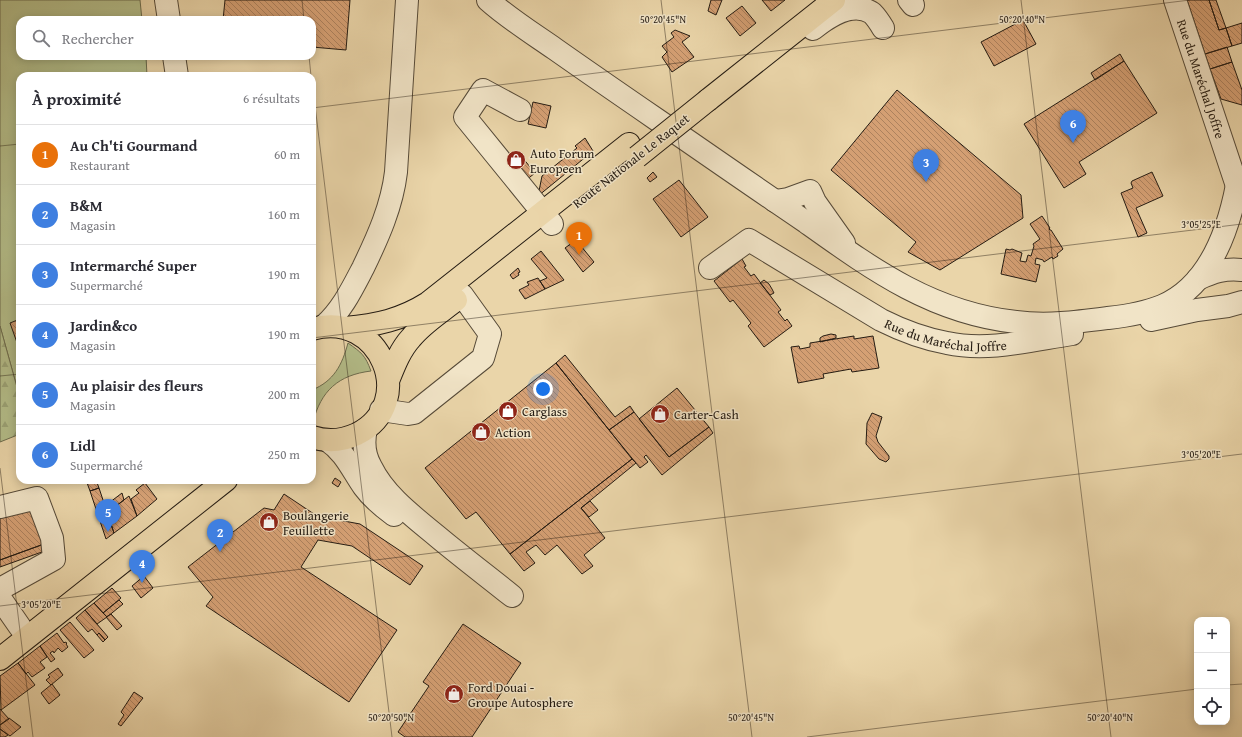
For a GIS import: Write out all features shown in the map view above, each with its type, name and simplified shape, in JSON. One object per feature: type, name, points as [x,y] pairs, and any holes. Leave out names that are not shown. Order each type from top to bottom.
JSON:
[{"type":"main road","name":"Route Nationale Le Raquet","points":[[706,92],[810,0]]},
{"type":"main road","name":"Route Nationale Le Raquet","points":[[345,328],[380,324],[399,318],[419,309],[547,218],[706,92],[834,0]]},
{"type":"main road","name":"Route Nationale Le Raquet","points":[[388,381],[402,350],[411,337],[420,328],[462,295],[547,218]]},
{"type":"main road","points":[[316,438],[348,438],[366,429],[375,420],[381,410],[386,396],[388,381],[383,360],[375,348],[359,334],[345,328],[318,328]]},
{"type":"main road","points":[[0,642],[127,546],[205,484]]},
{"type":"main road","points":[[0,659],[221,484]]},
{"type":"street","points":[[166,0],[168,16]]},
{"type":"street","points":[[318,328],[336,314],[350,294],[379,235],[392,196],[396,172],[407,0]]},
{"type":"street","points":[[488,0],[502,12],[570,60],[862,261],[913,291],[946,306],[984,317],[1028,323],[1066,323],[1112,318],[1144,312],[1164,305],[1172,301],[1198,279],[1209,263],[1224,233],[1233,204],[1239,194]]},
{"type":"street","name":"Rue du Maréchal Joffre","points":[[1175,0],[1239,194]]},
{"type":"street","points":[[706,92],[745,82],[828,17],[844,8],[855,7],[868,10],[873,14],[883,28]]},
{"type":"street","points":[[175,60],[176,72]]},
{"type":"street","points":[[520,110],[483,90],[465,117],[547,218]]},
{"type":"street","name":"Rue du Maréchal Joffre","points":[[710,268],[749,240],[890,324],[947,343],[963,345],[990,346],[1058,337],[1197,310],[1228,306],[1242,302]]},
{"type":"street","points":[[1198,279],[1219,270],[1242,270]]},
{"type":"street","points":[[381,410],[408,414],[414,413],[483,358],[490,334],[462,295]]},
{"type":"street","name":"Rue du Maréchal Joffre","points":[[1212,308],[1225,309],[1242,314]]},
{"type":"street","points":[[366,429],[364,440],[367,460],[375,475],[386,490],[419,521],[512,596]]},
{"type":"street","points":[[316,438],[339,450],[364,488],[378,504],[430,539],[468,561]]},
{"type":"street","points":[[0,507],[37,498],[52,538],[54,558],[0,588]]},
{"type":"street","points":[[0,598],[20,627]]},
{"type":"green space","points":[[0,0],[140,0],[142,16],[16,16],[16,60],[146,60],[147,72],[16,72],[16,384],[0,326]]},
{"type":"green space","points":[[0,326],[16,384],[16,436],[0,442]]},
{"type":"green space","points":[[348,343],[357,349],[367,361],[371,371],[349,376],[333,386],[326,393],[316,411],[316,388],[331,377],[340,365]]},
{"type":"building","points":[[225,0],[350,0],[346,50],[316,47],[316,16],[223,16]]},
{"type":"building","points":[[711,0],[722,0],[716,15],[708,11]]},
{"type":"building","points":[[762,0],[785,0],[771,11]]},
{"type":"building","points":[[1187,0],[1209,0],[1219,30],[1226,28],[1232,46],[1205,54]]},
{"type":"building","points":[[1209,0],[1216,0],[1226,28],[1219,30]]},
{"type":"building","points":[[742,6],[756,23],[740,36],[726,18]]},
{"type":"building","points":[[1023,20],[1036,44],[994,66],[981,42]]},
{"type":"building","points":[[1242,23],[1242,43],[1232,46],[1226,28]]},
{"type":"building","points":[[675,30],[690,36],[682,42],[694,57],[672,72],[662,57],[667,52],[662,46],[674,37],[671,33]]},
{"type":"building","points":[[1227,47],[1232,62],[1210,69],[1205,54]]},
{"type":"building","points":[[1120,54],[1124,61],[1095,80],[1091,73]]},
{"type":"building","points":[[1124,61],[1157,113],[1079,162],[1086,174],[1064,188],[1024,124]]},
{"type":"building","points":[[1232,62],[1242,90],[1242,105],[1221,99],[1210,69]]},
{"type":"building","points":[[897,90],[1021,195],[1023,218],[940,270],[908,252],[916,242],[831,170]]},
{"type":"building","points":[[533,102],[551,106],[546,128],[528,124]]},
{"type":"building","points":[[585,138],[593,151],[538,196],[542,176],[577,148],[575,146]]},
{"type":"building","points":[[517,151],[535,173],[525,181],[507,159]]},
{"type":"building","points":[[653,172],[657,177],[650,182],[647,178]]},
{"type":"building","points":[[1152,172],[1163,196],[1136,208],[1147,233],[1138,237],[1121,193],[1133,188],[1131,183],[1132,181]]},
{"type":"building","points":[[679,180],[708,217],[681,237],[653,199]]},
{"type":"building","points":[[1042,216],[1063,249],[1057,254],[1058,256],[1053,259],[1052,257],[1044,262],[1043,260],[1036,258],[1035,264],[1040,265],[1036,282],[1001,274],[1006,249],[1012,249],[1022,253],[1020,261],[1026,262],[1028,255],[1031,256],[1034,246],[1033,244],[1040,239],[1030,224]]},
{"type":"building","points":[[576,240],[594,262],[583,272],[565,248]]},
{"type":"building","points":[[541,251],[564,280],[545,289],[540,281],[547,278],[531,259]]},
{"type":"building","points":[[742,259],[746,266],[744,267],[751,276],[754,274],[781,310],[778,312],[785,321],[787,319],[792,326],[764,347],[748,326],[751,323],[733,300],[730,302],[714,281]]},
{"type":"building","points":[[518,268],[520,272],[518,273],[519,275],[513,279],[510,275]]},
{"type":"building","points":[[538,278],[545,289],[525,299],[519,290],[529,285],[527,282]]},
{"type":"building","points":[[764,280],[769,284],[774,293],[770,295],[760,283]]},
{"type":"building","points":[[16,321],[16,340],[10,323]]},
{"type":"building","points":[[831,334],[836,335],[836,338],[820,342],[820,338]]},
{"type":"building","points":[[854,336],[854,339],[873,336],[879,368],[852,372],[851,369],[823,374],[824,378],[798,383],[791,347],[799,346],[800,349],[810,347],[810,343]]},
{"type":"building","points":[[565,355],[615,417],[630,406],[634,412],[609,430],[556,363]]},
{"type":"building","points":[[556,363],[632,459],[510,554],[476,512],[466,519],[425,468]]},
{"type":"building","points":[[677,388],[709,427],[669,457],[639,419]]},
{"type":"building","points":[[634,412],[669,457],[709,427],[713,433],[662,475],[646,455],[644,457],[648,462],[640,468],[609,430]]},
{"type":"building","points":[[872,413],[882,417],[876,436],[878,442],[889,456],[889,459],[886,462],[879,459],[866,444],[867,423]]},
{"type":"building","points":[[632,459],[636,463],[581,508],[605,538],[584,555],[593,566],[582,574],[557,545],[545,555],[536,545],[526,552],[535,563],[524,571],[510,554]]},
{"type":"building","points":[[335,478],[341,482],[338,487],[332,483]]},
{"type":"building","points":[[87,484],[98,484],[99,488],[90,491]]},
{"type":"building","points":[[146,484],[157,499],[137,516],[131,499],[139,493],[136,490]]},
{"type":"building","points":[[99,488],[114,533],[106,539],[90,491]]},
{"type":"building","points":[[122,493],[124,500],[107,513],[105,506]]},
{"type":"building","points":[[284,494],[317,516],[360,524],[423,566],[410,585],[352,546],[318,540],[301,567],[397,630],[349,702],[206,606],[213,597],[188,567],[264,508],[274,510]]},
{"type":"building","points":[[129,496],[137,516],[114,533],[107,513]]},
{"type":"building","points":[[590,501],[598,510],[589,517],[581,508]]},
{"type":"building","points":[[30,504],[44,544],[0,560],[0,514]]},
{"type":"building","points":[[44,544],[53,548],[0,567],[0,560]]},
{"type":"building","points":[[144,576],[153,588],[141,598],[132,586]]},
{"type":"building","points":[[112,588],[121,598],[103,613],[94,603]]},
{"type":"building","points":[[119,600],[123,604],[107,617],[103,613]]},
{"type":"building","points":[[94,603],[107,617],[97,624],[85,610]]},
{"type":"building","points":[[85,610],[108,637],[105,640],[99,633],[97,635],[92,629],[88,632],[76,618]]},
{"type":"building","points":[[111,614],[122,626],[117,630],[106,617]]},
{"type":"building","points":[[70,622],[94,650],[84,658],[60,630]]},
{"type":"building","points":[[463,624],[521,663],[472,737],[405,737],[398,732],[429,686],[423,682]]},
{"type":"building","points":[[57,633],[64,643],[67,643],[66,644],[68,647],[62,652],[58,648],[54,653],[53,651],[50,653],[55,659],[51,662],[40,646]]},
{"type":"building","points":[[99,633],[105,640],[103,642],[97,635]]},
{"type":"building","points":[[40,646],[47,657],[40,662],[45,668],[32,677],[28,672],[26,674],[18,663]]},
{"type":"building","points":[[18,663],[35,685],[1,710],[0,676]]},
{"type":"building","points":[[58,668],[63,675],[51,685],[46,680],[50,677],[48,675]]},
{"type":"building","points":[[52,684],[60,695],[49,704],[41,693]]},
{"type":"building","points":[[134,692],[143,698],[121,726],[118,724],[124,715],[121,712]]},
{"type":"building","points":[[0,709],[9,719],[0,725]]},
{"type":"building","points":[[9,718],[21,727],[10,736],[0,729],[0,725]]},
{"type":"building","points":[[0,729],[8,735],[5,737],[0,737]]},
{"type":"place","name":"Lidl","points":[[1073,143]]},
{"type":"place","name":"Auto Forum Europeen","points":[[516,160]]},
{"type":"place","name":"Intermarché Super","points":[[926,182]]},
{"type":"place","name":"Au Ch'ti Gourmand","points":[[579,255]]},
{"type":"place","name":"Carglass","points":[[508,411]]},
{"type":"place","name":"Carter-Cash","points":[[660,414]]},
{"type":"place","name":"Action","points":[[481,432]]},
{"type":"place","name":"Boulangerie Feuillette","points":[[269,522]]},
{"type":"place","name":"Au plaisir des fleurs","points":[[108,532]]},
{"type":"place","name":"B&M","points":[[220,552]]},
{"type":"place","name":"Jardin&co","points":[[142,583]]},
{"type":"place","name":"Ford Douai - Groupe Autosphere","points":[[454,694]]}]
